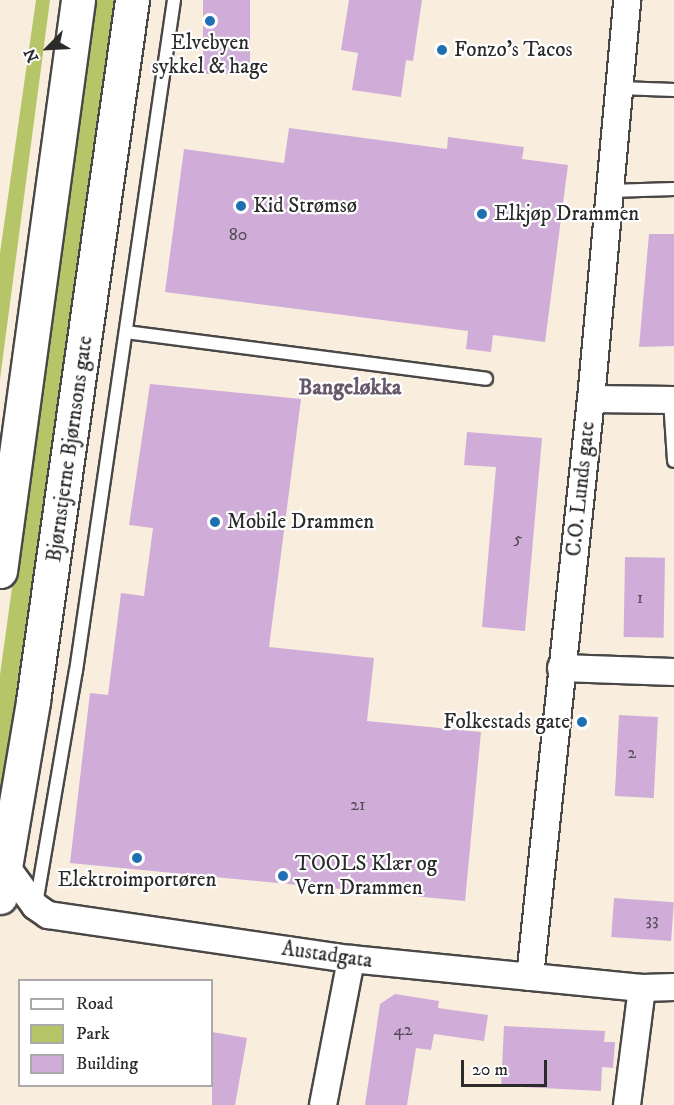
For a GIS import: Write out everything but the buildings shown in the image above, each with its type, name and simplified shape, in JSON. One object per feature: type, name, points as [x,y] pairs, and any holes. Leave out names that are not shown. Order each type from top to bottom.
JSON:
[{"type":"highway","points":[[0,571],[78,0]]},
{"type":"highway","name":"Bjørnstjerne Bjørnsons gate","points":[[0,897],[42,642],[132,0]]},
{"type":"street","name":"C.O. Lunds gate","points":[[530,977],[591,399],[627,0]]},
{"type":"street","points":[[591,399],[672,400]]},
{"type":"street","points":[[561,668],[674,672]]},
{"type":"street","points":[[5,865],[35,906]]},
{"type":"street","name":"Austadgata","points":[[35,906],[48,915],[351,959],[642,988],[674,987]]},
{"type":"street","points":[[323,1105],[351,959]]},
{"type":"street","points":[[627,1105],[642,988]]},
{"type":"lane","points":[[35,906],[76,671],[174,0]]},
{"type":"lane","points":[[619,88],[674,90]]},
{"type":"lane","points":[[610,191],[674,189]]},
{"type":"lane","points":[[126,333],[486,379]]},
{"type":"lane","points":[[672,400],[674,461]]},
{"type":"green space","points":[[36,0],[50,0],[0,379],[0,253]]},
{"type":"green space","points":[[93,0],[114,0],[0,823],[0,675]]},
{"type":"place","name":"Elvebyen sykkel & hage","points":[[210,21]]},
{"type":"place","name":"Fonzo's Tacos","points":[[442,50]]},
{"type":"place","name":"Kid Strømsø","points":[[241,206]]},
{"type":"place","name":"Elkjøp Drammen","points":[[482,214]]},
{"type":"place","name":"Mobile Drammen","points":[[215,522]]},
{"type":"place","name":"Folkestads gate","points":[[582,722]]},
{"type":"place","name":"Elektroimportøren","points":[[137,858]]},
{"type":"place","name":"TOOLS Klær og Vern Drammen","points":[[283,876]]},
{"type":"district","name":"Bangeløkka","points":[[350,388]]}]
